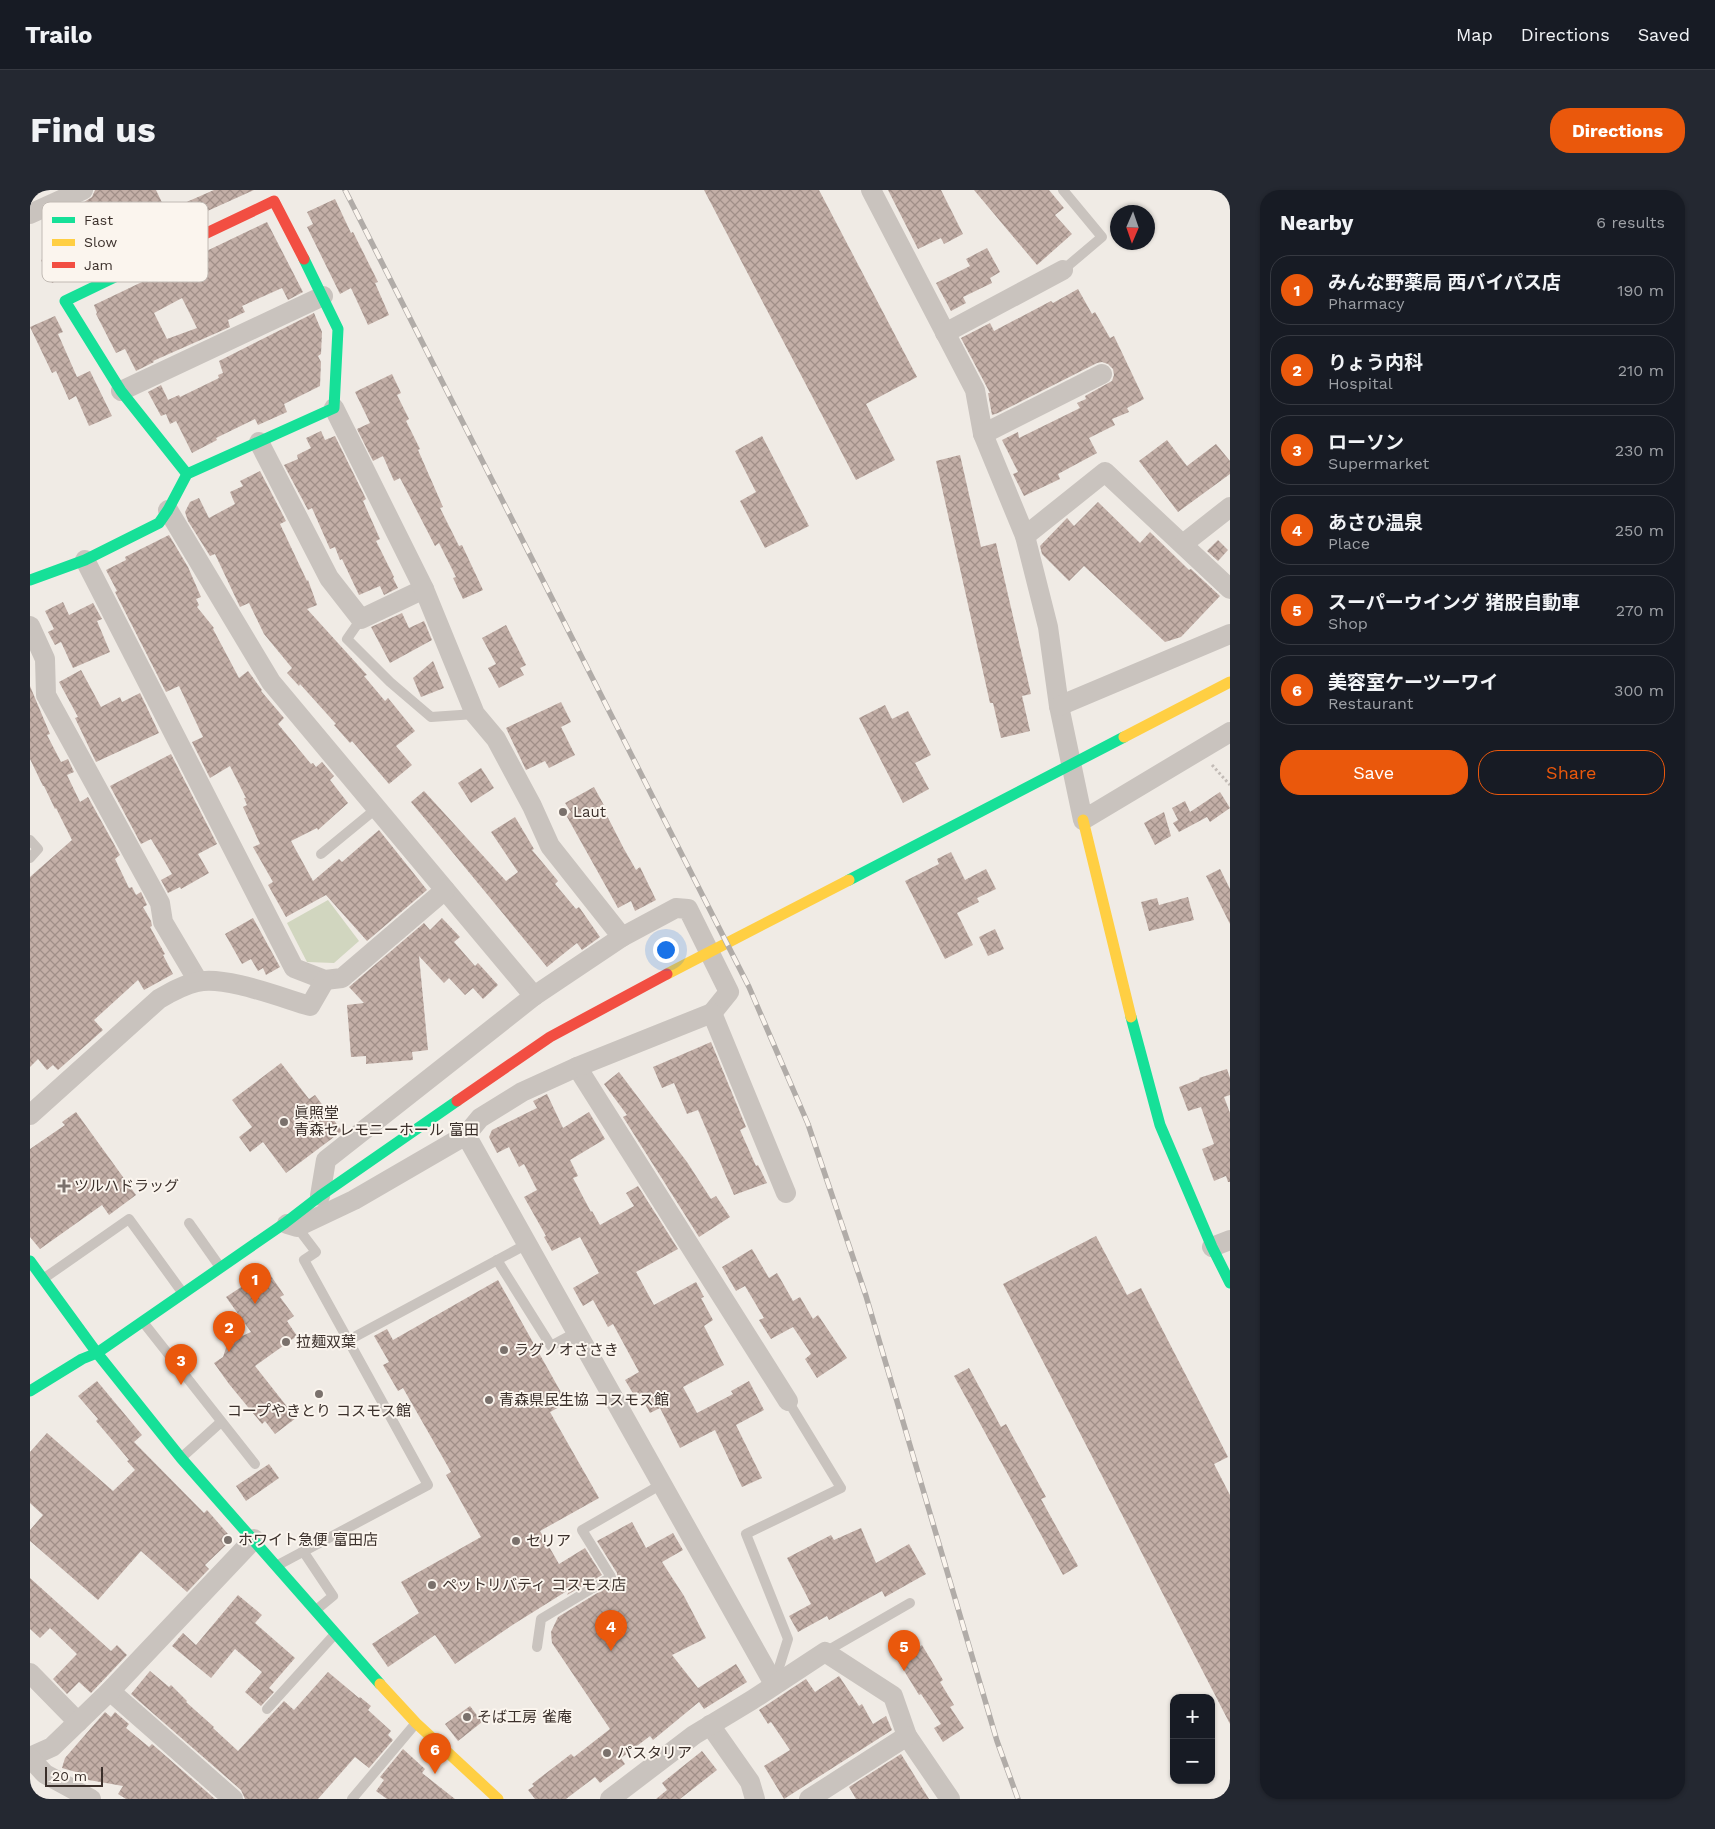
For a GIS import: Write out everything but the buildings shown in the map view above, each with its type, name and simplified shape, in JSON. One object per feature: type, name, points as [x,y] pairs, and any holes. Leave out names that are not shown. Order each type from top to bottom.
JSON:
[{"type":"street","points":[[56,202],[83,190]]},
{"type":"street","points":[[871,190],[974,390],[983,434],[1025,536],[1048,627],[1059,706],[1083,820],[1132,1021],[1160,1125],[1221,1244],[1230,1283]]},
{"type":"street","points":[[208,232],[274,201],[338,329],[334,408],[424,589],[475,714],[496,739],[532,806],[550,846],[622,937]]},
{"type":"street","points":[[30,214],[42,209]]},
{"type":"street","points":[[945,333],[1063,270]]},
{"type":"street","points":[[105,282],[65,301],[121,391],[186,474]]},
{"type":"street","points":[[121,391],[323,296]]},
{"type":"street","points":[[983,434],[1102,374]]},
{"type":"street","points":[[30,580],[85,560],[159,523],[168,510],[186,474],[334,408]]},
{"type":"street","points":[[259,442],[329,578],[361,619],[424,589]]},
{"type":"street","points":[[1025,536],[1105,472],[1230,589]]},
{"type":"street","points":[[1182,544],[1230,507]]},
{"type":"street","points":[[168,510],[271,682],[534,996]]},
{"type":"street","points":[[85,560],[294,968],[325,980],[342,978],[445,890]]},
{"type":"street","points":[[30,626],[45,659],[46,695],[160,903],[164,922],[198,981]]},
{"type":"street","points":[[1059,706],[1230,634]]},
{"type":"street","points":[[291,1225],[320,1196],[550,1037],[665,975],[1230,682]]},
{"type":"street","points":[[1083,820],[1230,732]]},
{"type":"street","points":[[30,1391],[97,1352],[221,1268],[291,1225],[354,1200],[466,1135],[480,1118],[522,1092],[577,1067],[712,1013],[729,992],[688,908],[676,908],[622,937],[534,996],[326,1160],[320,1196]]},
{"type":"street","points":[[30,1115],[159,999],[179,988],[198,981],[217,980],[310,1006],[325,980]]},
{"type":"street","points":[[712,1013],[786,1193]]},
{"type":"street","points":[[577,1067],[788,1401]]},
{"type":"street","points":[[466,1135],[774,1684]]},
{"type":"street","points":[[30,1261],[97,1352],[181,1458],[416,1722],[498,1799]]},
{"type":"street","points":[[91,1799],[45,1774],[30,1757],[52,1747],[110,1691],[254,1539]]},
{"type":"street","points":[[610,1799],[694,1735],[826,1652],[893,1696],[906,1736],[950,1799]]},
{"type":"street","points":[[30,1673],[78,1722]]},
{"type":"street","points":[[110,1691],[233,1799]]},
{"type":"street","points":[[710,1726],[750,1782],[755,1799]]},
{"type":"street","points":[[810,1799],[906,1736]]},
{"type":"lane","points":[[1063,190],[1102,238],[1063,270]]},
{"type":"lane","points":[[361,619],[347,639],[390,682],[431,717],[475,714]]},
{"type":"lane","points":[[321,854],[377,808]]},
{"type":"lane","points":[[30,840],[38,849],[30,858]]},
{"type":"lane","points":[[43,1279],[129,1219],[183,1293]]},
{"type":"lane","points":[[189,1223],[221,1268]]},
{"type":"lane","points":[[277,1565],[428,1485],[304,1260],[316,1252],[291,1225]]},
{"type":"lane","points":[[347,1341],[527,1244]]},
{"type":"lane","points":[[497,1260],[551,1346],[577,1332]]},
{"type":"lane","points":[[143,1321],[255,1464]]},
{"type":"lane","points":[[774,1684],[788,1639],[746,1534],[841,1488],[788,1401]]},
{"type":"lane","points":[[181,1458],[221,1422]]},
{"type":"lane","points":[[537,1647],[541,1620],[611,1577],[582,1530],[662,1484]]},
{"type":"lane","points":[[303,1551],[333,1596],[316,1610]]},
{"type":"lane","points":[[826,1652],[910,1603]]},
{"type":"lane","points":[[268,1709],[336,1633]]},
{"type":"lane","points":[[352,1799],[416,1722]]},
{"type":"path","points":[[1198,751],[1230,785]]},
{"type":"green space","points":[[328,900],[359,941],[334,963],[307,962],[287,923]]},
{"type":"railway","points":[[345,190],[749,987],[808,1124],[866,1296],[997,1741],[1018,1799]]},
{"type":"traffic: fast","points":[[30,580],[85,560],[159,523],[187,474],[334,408],[338,329],[304,259]]},
{"type":"traffic: fast","points":[[104,282],[65,301],[121,391],[187,474]]},
{"type":"traffic: fast","points":[[849,880],[1124,737]]},
{"type":"traffic: fast","points":[[1131,1017],[1160,1125],[1212,1247],[1230,1283]]},
{"type":"traffic: fast","points":[[30,1391],[82,1359],[97,1353],[457,1101]]},
{"type":"traffic: fast","points":[[30,1261],[97,1353],[181,1458],[380,1684]]},
{"type":"traffic: slow","points":[[1124,737],[1230,682]]},
{"type":"traffic: slow","points":[[1083,820],[1131,1017]]},
{"type":"traffic: slow","points":[[667,974],[849,880]]},
{"type":"traffic: slow","points":[[380,1684],[416,1723],[498,1799]]},
{"type":"traffic: jam","points":[[208,232],[274,201],[304,259]]},
{"type":"traffic: jam","points":[[457,1101],[550,1037],[667,974]]},
{"type":"place","name":"Laut","points":[[563,812]]},
{"type":"place","name":"眞照堂 青森セレモニーホール 富田","points":[[284,1122]]},
{"type":"place","name":"ツルハドラッグ","points":[[64,1186]]},
{"type":"place","name":"みんな野薬局 西バイパス店","points":[[255,1304]]},
{"type":"place","name":"拉麺双葉","points":[[286,1342]]},
{"type":"place","name":"ラグノオささき","points":[[504,1350]]},
{"type":"place","name":"りょう内科","points":[[229,1352]]},
{"type":"place","name":"ローソン","points":[[181,1385]]},
{"type":"place","name":"コープやきとり コスモス館","points":[[319,1394]]},
{"type":"place","name":"青森県民生協 コスモス館","points":[[489,1400]]},
{"type":"place","name":"ホワイト急便 富田店","points":[[228,1540]]},
{"type":"place","name":"セリア","points":[[516,1541]]},
{"type":"place","name":"ペットリバティ コスモス店","points":[[432,1585]]},
{"type":"place","name":"あさひ温泉","points":[[611,1651]]},
{"type":"place","name":"スーパーウイング 猪股自動車","points":[[904,1671]]},
{"type":"place","name":"そば工房 雀庵","points":[[467,1717]]},
{"type":"place","name":"パスタリア","points":[[607,1753]]},
{"type":"place","name":"美容室ケーツーワイ","points":[[435,1774]]}]
